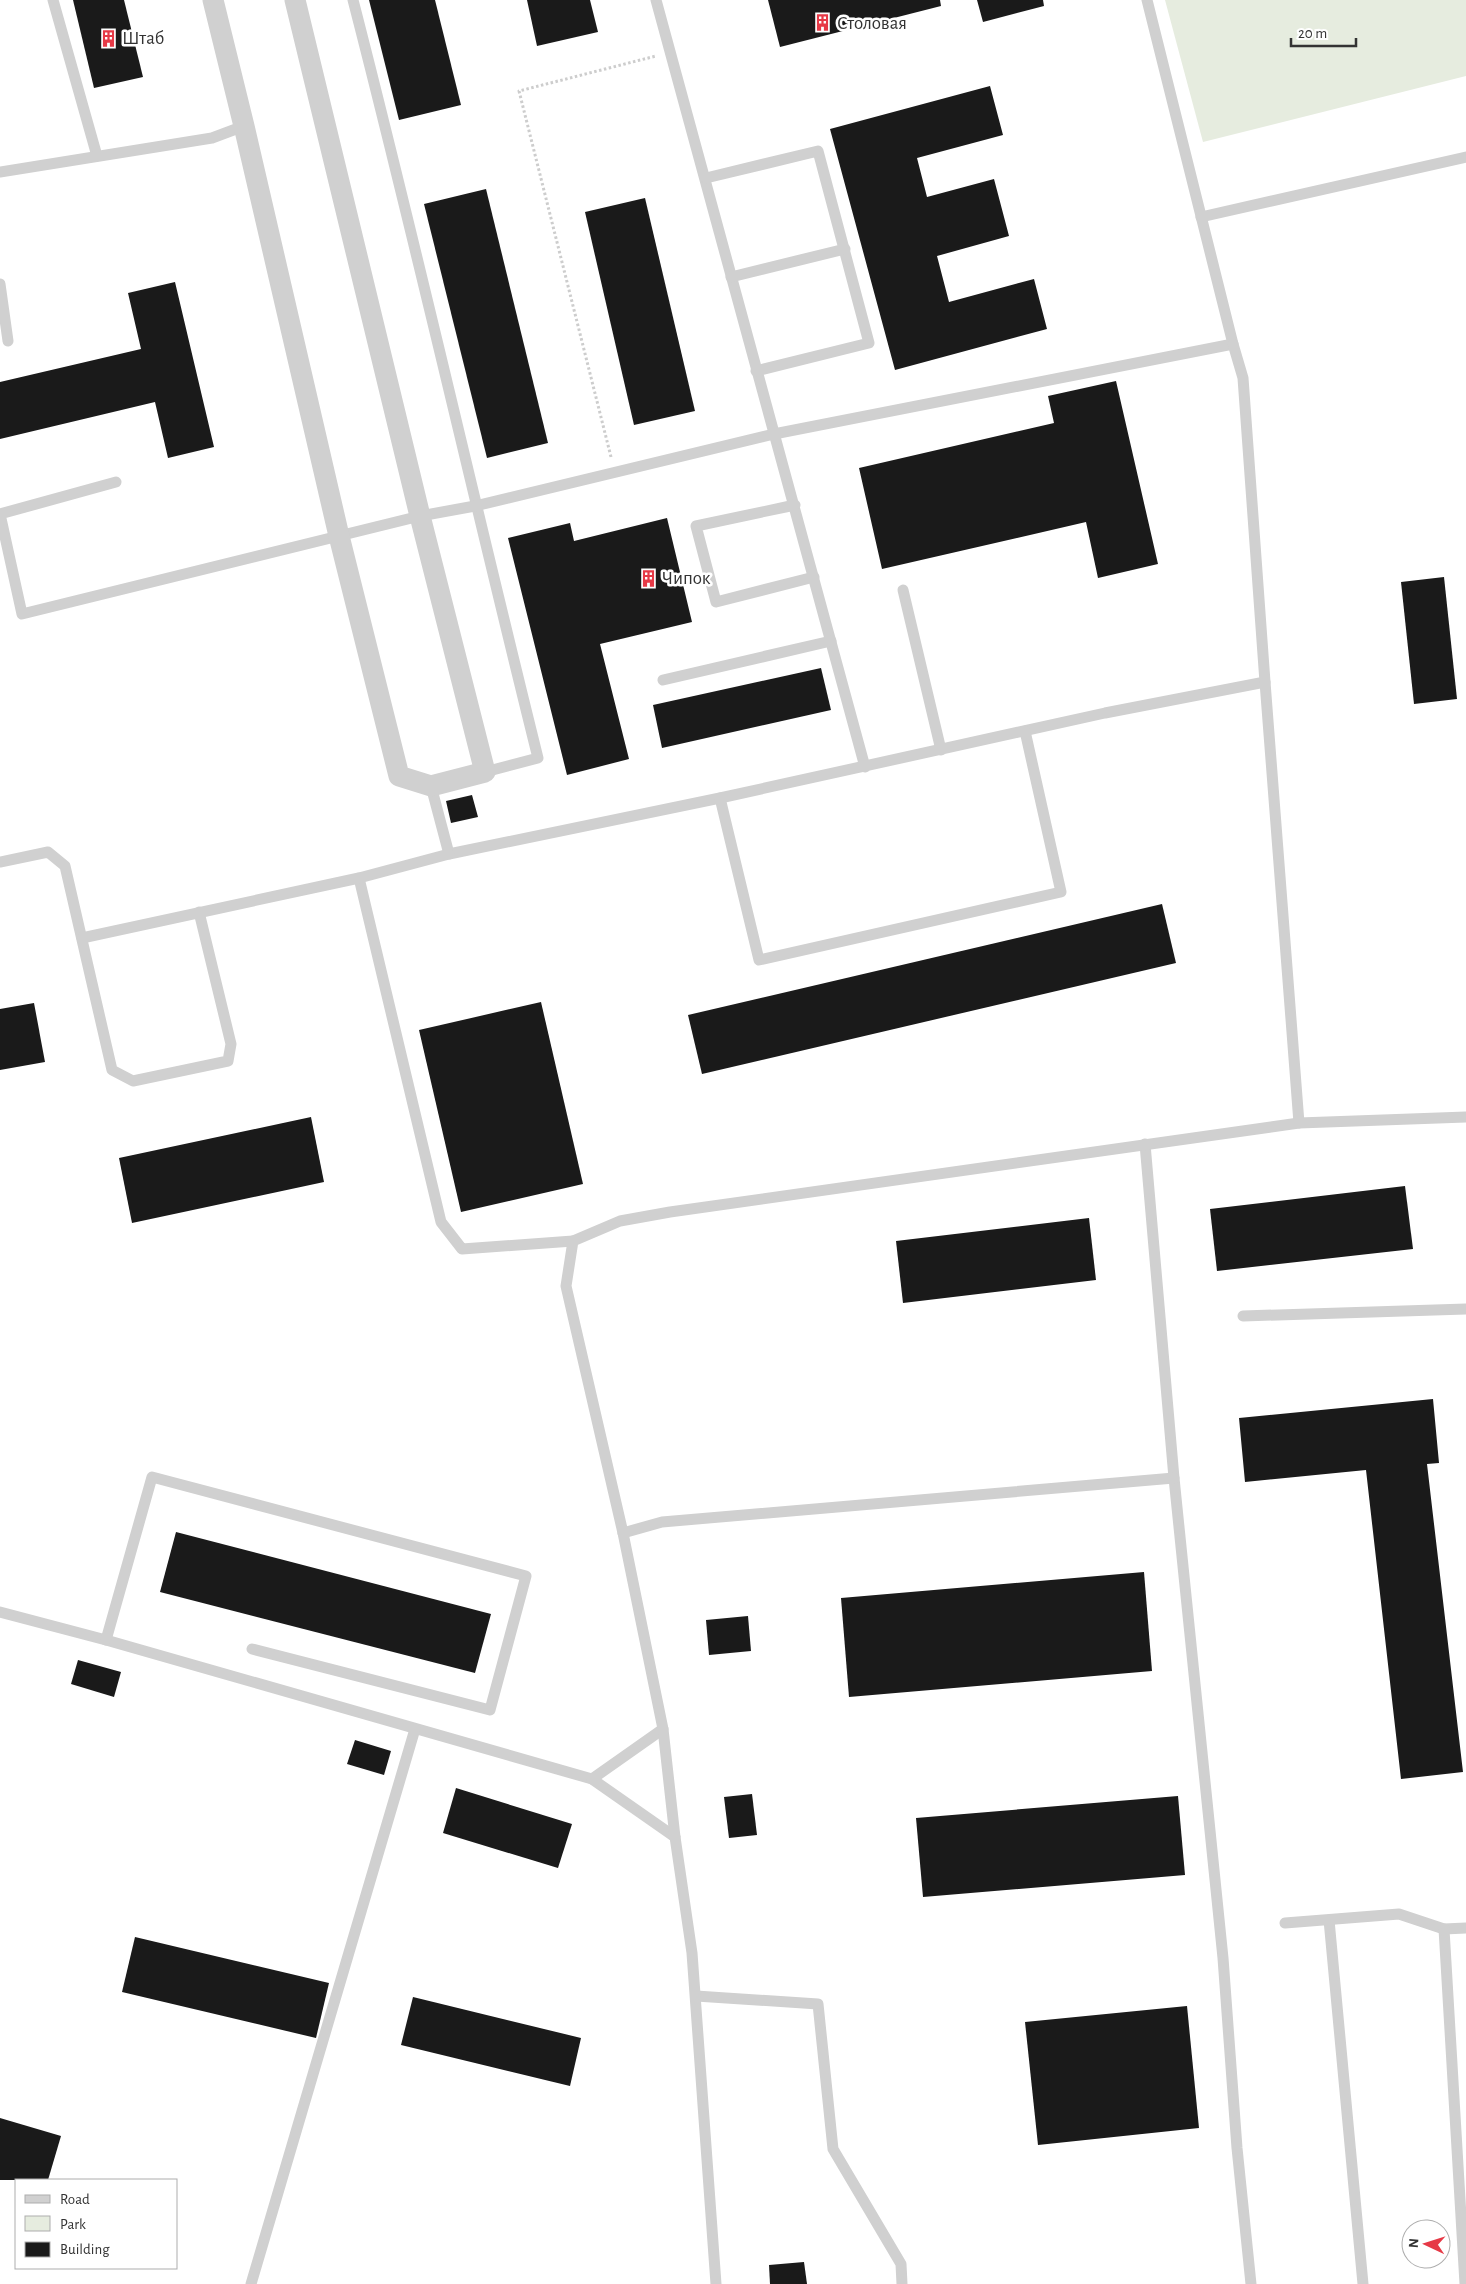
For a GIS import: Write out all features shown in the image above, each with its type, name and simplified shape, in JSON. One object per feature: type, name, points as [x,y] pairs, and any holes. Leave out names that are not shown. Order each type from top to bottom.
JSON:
[{"type":"street","points":[[212,0],[244,126],[339,536],[399,776],[431,786],[485,772],[420,516],[295,0]]},
{"type":"lane","points":[[53,0],[97,156]]},
{"type":"lane","points":[[353,0],[397,173],[475,506],[538,758],[485,772]]},
{"type":"lane","points":[[656,0],[865,766]]},
{"type":"lane","points":[[1147,0],[1243,378],[1299,1122]]},
{"type":"lane","points":[[0,172],[212,138],[244,126]]},
{"type":"lane","points":[[706,178],[818,151],[845,249],[869,342],[756,371]]},
{"type":"lane","points":[[1201,217],[1466,158]]},
{"type":"lane","points":[[732,277],[845,249]]},
{"type":"lane","points":[[0,284],[8,341]]},
{"type":"lane","points":[[116,482],[0,514],[22,614],[420,516],[475,506],[774,434],[1233,344]]},
{"type":"lane","points":[[795,505],[696,526],[716,602],[814,577]]},
{"type":"lane","points":[[903,590],[941,750]]},
{"type":"lane","points":[[663,680],[831,641]]},
{"type":"lane","points":[[82,938],[359,878],[448,854],[1265,682]]},
{"type":"lane","points":[[720,798],[759,960],[1062,892],[1025,731]]},
{"type":"lane","points":[[431,786],[448,854]]},
{"type":"lane","points":[[0,862],[48,852],[65,866],[112,1070],[133,1081],[228,1062],[231,1044],[199,912]]},
{"type":"lane","points":[[359,878],[441,1222],[462,1249],[573,1240],[620,1221],[670,1212],[1299,1122],[1466,1117]]},
{"type":"lane","points":[[1145,1144],[1174,1478],[1224,1958],[1237,2148],[1251,2284]]},
{"type":"lane","points":[[573,1240],[566,1286],[623,1534],[663,1729],[675,1838],[692,1953],[716,2284]]},
{"type":"lane","points":[[1242,1316],[1466,1309]]},
{"type":"lane","points":[[106,1640],[152,1477],[526,1576],[490,1710],[252,1649]]},
{"type":"lane","points":[[623,1534],[662,1522],[1174,1478]]},
{"type":"lane","points":[[0,1612],[106,1640],[592,1779],[675,1838]]},
{"type":"lane","points":[[252,2284],[414,1729]]},
{"type":"lane","points":[[592,1779],[663,1729]]},
{"type":"lane","points":[[1285,1924],[1399,1914],[1444,1929],[1466,1928]]},
{"type":"lane","points":[[1328,1920],[1363,2284]]},
{"type":"lane","points":[[1444,1929],[1465,2284]]},
{"type":"lane","points":[[696,1996],[818,2004],[833,2149],[900,2264],[902,2284]]},
{"type":"path","points":[[614,472],[518,92],[670,52]]},
{"type":"green space","points":[[1165,0],[1466,0],[1466,76],[1203,142]]},
{"type":"building","name":"Штаб","points":[[73,0],[124,0],[143,77],[94,88]]},
{"type":"building","points":[[369,0],[435,0],[461,105],[399,120]]},
{"type":"building","points":[[527,0],[590,0],[598,32],[537,46]]},
{"type":"building","name":"Столовая","points":[[768,0],[940,0],[941,6],[780,47]]},
{"type":"building","points":[[977,0],[1043,0],[1044,6],[983,22]]},
{"type":"building","points":[[990,86],[1003,135],[917,158],[927,197],[994,179],[1009,236],[937,256],[949,302],[1034,279],[1047,329],[895,370],[830,129]]},
{"type":"building","points":[[486,189],[548,443],[487,458],[424,204]]},
{"type":"building","points":[[645,198],[695,411],[634,425],[585,212]]},
{"type":"building","points":[[175,282],[214,447],[168,458],[155,402],[0,439],[0,382],[141,349],[128,293]]},
{"type":"building","points":[[1116,381],[1158,564],[1098,578],[1086,522],[882,569],[859,468],[1054,423],[1048,396]]},
{"type":"building","points":[[667,518],[692,622],[600,644],[629,759],[567,775],[508,538],[570,523],[574,541]]},
{"type":"building","points":[[1444,577],[1457,699],[1414,704],[1401,582]]},
{"type":"building","points":[[821,668],[831,710],[662,748],[653,705]]},
{"type":"building","points":[[472,795],[478,817],[451,823],[446,801]]},
{"type":"building","points":[[1162,904],[1176,963],[702,1074],[688,1015]]},
{"type":"building","points":[[541,1002],[583,1184],[461,1212],[419,1030]]},
{"type":"building","points":[[34,1003],[45,1062],[0,1070],[0,1009]]},
{"type":"building","points":[[311,1117],[324,1182],[132,1223],[119,1158]]},
{"type":"building","points":[[1405,1186],[1413,1249],[1217,1271],[1210,1209]]},
{"type":"building","points":[[1089,1218],[1096,1280],[903,1303],[896,1241]]},
{"type":"building","points":[[1433,1399],[1439,1463],[1427,1464],[1463,1772],[1401,1779],[1366,1470],[1245,1482],[1239,1418]]},
{"type":"building","points":[[176,1532],[491,1614],[475,1673],[160,1592]]},
{"type":"building","points":[[1144,1572],[1152,1671],[849,1697],[841,1598]]},
{"type":"building","points":[[748,1616],[751,1651],[709,1655],[706,1620]]},
{"type":"building","points":[[78,1660],[121,1672],[114,1697],[71,1684]]},
{"type":"building","points":[[355,1740],[391,1751],[384,1775],[347,1764]]},
{"type":"building","points":[[456,1788],[572,1824],[558,1868],[443,1833]]},
{"type":"building","points":[[752,1794],[757,1835],[729,1838],[724,1797]]},
{"type":"building","points":[[1178,1796],[1185,1875],[923,1897],[916,1818]]},
{"type":"building","points":[[135,1937],[329,1983],[316,2038],[122,1992]]},
{"type":"building","points":[[413,1997],[581,2038],[570,2086],[401,2045]]},
{"type":"building","points":[[1187,2006],[1199,2128],[1038,2145],[1025,2022]]},
{"type":"building","points":[[0,2118],[61,2136],[48,2179],[0,2180]]},
{"type":"building","points":[[804,2262],[807,2284],[770,2284],[769,2265]]},
{"type":"place","name":"Столовая","points":[[823,23]]},
{"type":"place","name":"Штаб","points":[[108,38]]},
{"type":"place","name":"Чипок","points":[[648,578]]}]
